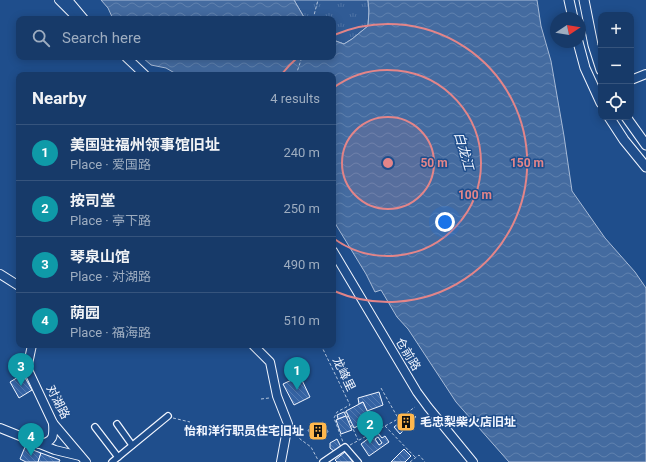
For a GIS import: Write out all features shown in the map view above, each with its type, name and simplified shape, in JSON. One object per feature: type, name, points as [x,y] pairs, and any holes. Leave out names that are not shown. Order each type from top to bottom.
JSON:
[{"type":"main road","points":[[569,0],[572,12]]},
{"type":"main road","points":[[584,0],[593,45],[598,61]]},
{"type":"main road","points":[[580,48],[586,68],[598,93]]},
{"type":"main road","points":[[610,120],[646,167]]},
{"type":"main road","points":[[628,120],[646,145]]},
{"type":"street","points":[[59,0],[75,16]]},
{"type":"street","points":[[68,0],[81,16]]},
{"type":"street","points":[[121,60],[135,72]]},
{"type":"street","points":[[129,60],[142,72]]},
{"type":"street","points":[[634,79],[646,74]]},
{"type":"street","name":"仓前路","points":[[336,256],[418,392],[428,407],[472,462]]},
{"type":"street","name":"仓前路","points":[[336,265],[412,391],[430,417],[466,462]]},
{"type":"street","points":[[0,274],[16,284]]},
{"type":"street","name":"对湖路","points":[[31,348],[28,370],[53,423],[83,459]]},
{"type":"street","points":[[256,348],[270,362],[277,396],[288,420],[288,428],[281,462]]},
{"type":"street","points":[[112,462],[168,416]]},
{"type":"street","points":[[38,444],[52,439],[54,434],[53,423]]},
{"type":"street","points":[[118,424],[132,445]]},
{"type":"street","points":[[95,427],[118,457]]},
{"type":"street","points":[[0,428],[38,444],[83,459]]},
{"type":"street","points":[[323,462],[345,448],[358,462]]},
{"type":"path","points":[[314,16],[318,0]]},
{"type":"path","points":[[297,72],[301,60]]},
{"type":"path","name":"龙峰里","points":[[322,348],[350,405],[337,412],[334,418],[345,448]]},
{"type":"path","points":[[381,388],[398,419]]},
{"type":"path","points":[[260,399],[277,396]]},
{"type":"path","points":[[345,448],[398,419],[415,407]]},
{"type":"path","points":[[345,411],[358,440]]},
{"type":"path","points":[[168,416],[190,422]]},
{"type":"path","points":[[385,426],[415,457]]},
{"type":"path","points":[[288,428],[295,432],[300,439],[311,447],[319,462]]},
{"type":"path","points":[[410,462],[418,455],[424,462]]},
{"type":"green space","points":[[294,0],[368,0],[368,26],[344,44],[336,41],[336,16],[303,16]]},
{"type":"water","points":[[101,0],[294,0],[303,16],[112,16],[108,8]]},
{"type":"water","name":"白龙江","points":[[368,0],[537,0],[541,26],[551,61],[572,191],[605,238],[635,272],[646,288],[646,462],[509,462],[456,402],[408,329],[397,317],[381,290],[375,292],[366,274],[336,225],[336,72],[173,72],[166,68],[151,65],[145,60],[336,60],[336,41],[344,44],[368,26]]},
{"type":"building","points":[[23,374],[32,390],[19,398],[10,382]]},
{"type":"building","points":[[300,376],[310,397],[294,405],[283,384]]},
{"type":"building","points":[[379,392],[383,405],[367,411],[363,402],[359,404],[358,398]]},
{"type":"building","points":[[363,402],[371,419],[354,428],[346,411]]},
{"type":"building","points":[[344,412],[346,416],[338,419],[337,415]]},
{"type":"building","name":"毛忠梨柴火店旧址","points":[[412,413],[416,417],[400,434],[394,427]]},
{"type":"building","points":[[346,416],[352,430],[341,434],[336,420]]},
{"type":"building","name":"怡和洋行职员住宅旧址","points":[[323,422],[328,432],[313,439],[308,430]]},
{"type":"building","points":[[377,432],[382,438],[385,436],[389,442],[369,456],[361,444]],"holes":[[[378,437],[382,443],[379,445],[375,439]]]},
{"type":"building","points":[[337,439],[341,447],[335,452],[330,448],[330,443]]},
{"type":"building","points":[[25,447],[41,453],[38,462],[26,462],[20,459]]},
{"type":"building","points":[[404,449],[411,456],[405,462],[391,462]]},
{"type":"building","points":[[345,452],[353,462],[337,462],[335,460]]},
{"type":"building","points":[[41,453],[60,460],[59,462],[38,462]]},
{"type":"place","name":"琴泉山馆","points":[[21,386]]},
{"type":"place","name":"美国驻福州领事馆旧址","points":[[297,390]]},
{"type":"place","name":"毛忠梨柴火店旧址","points":[[406,422]]},
{"type":"place","name":"怡和洋行职员住宅旧址","points":[[318,431]]},
{"type":"place","name":"按司堂","points":[[370,444]]},
{"type":"place","name":"荫园","points":[[31,456]]}]
